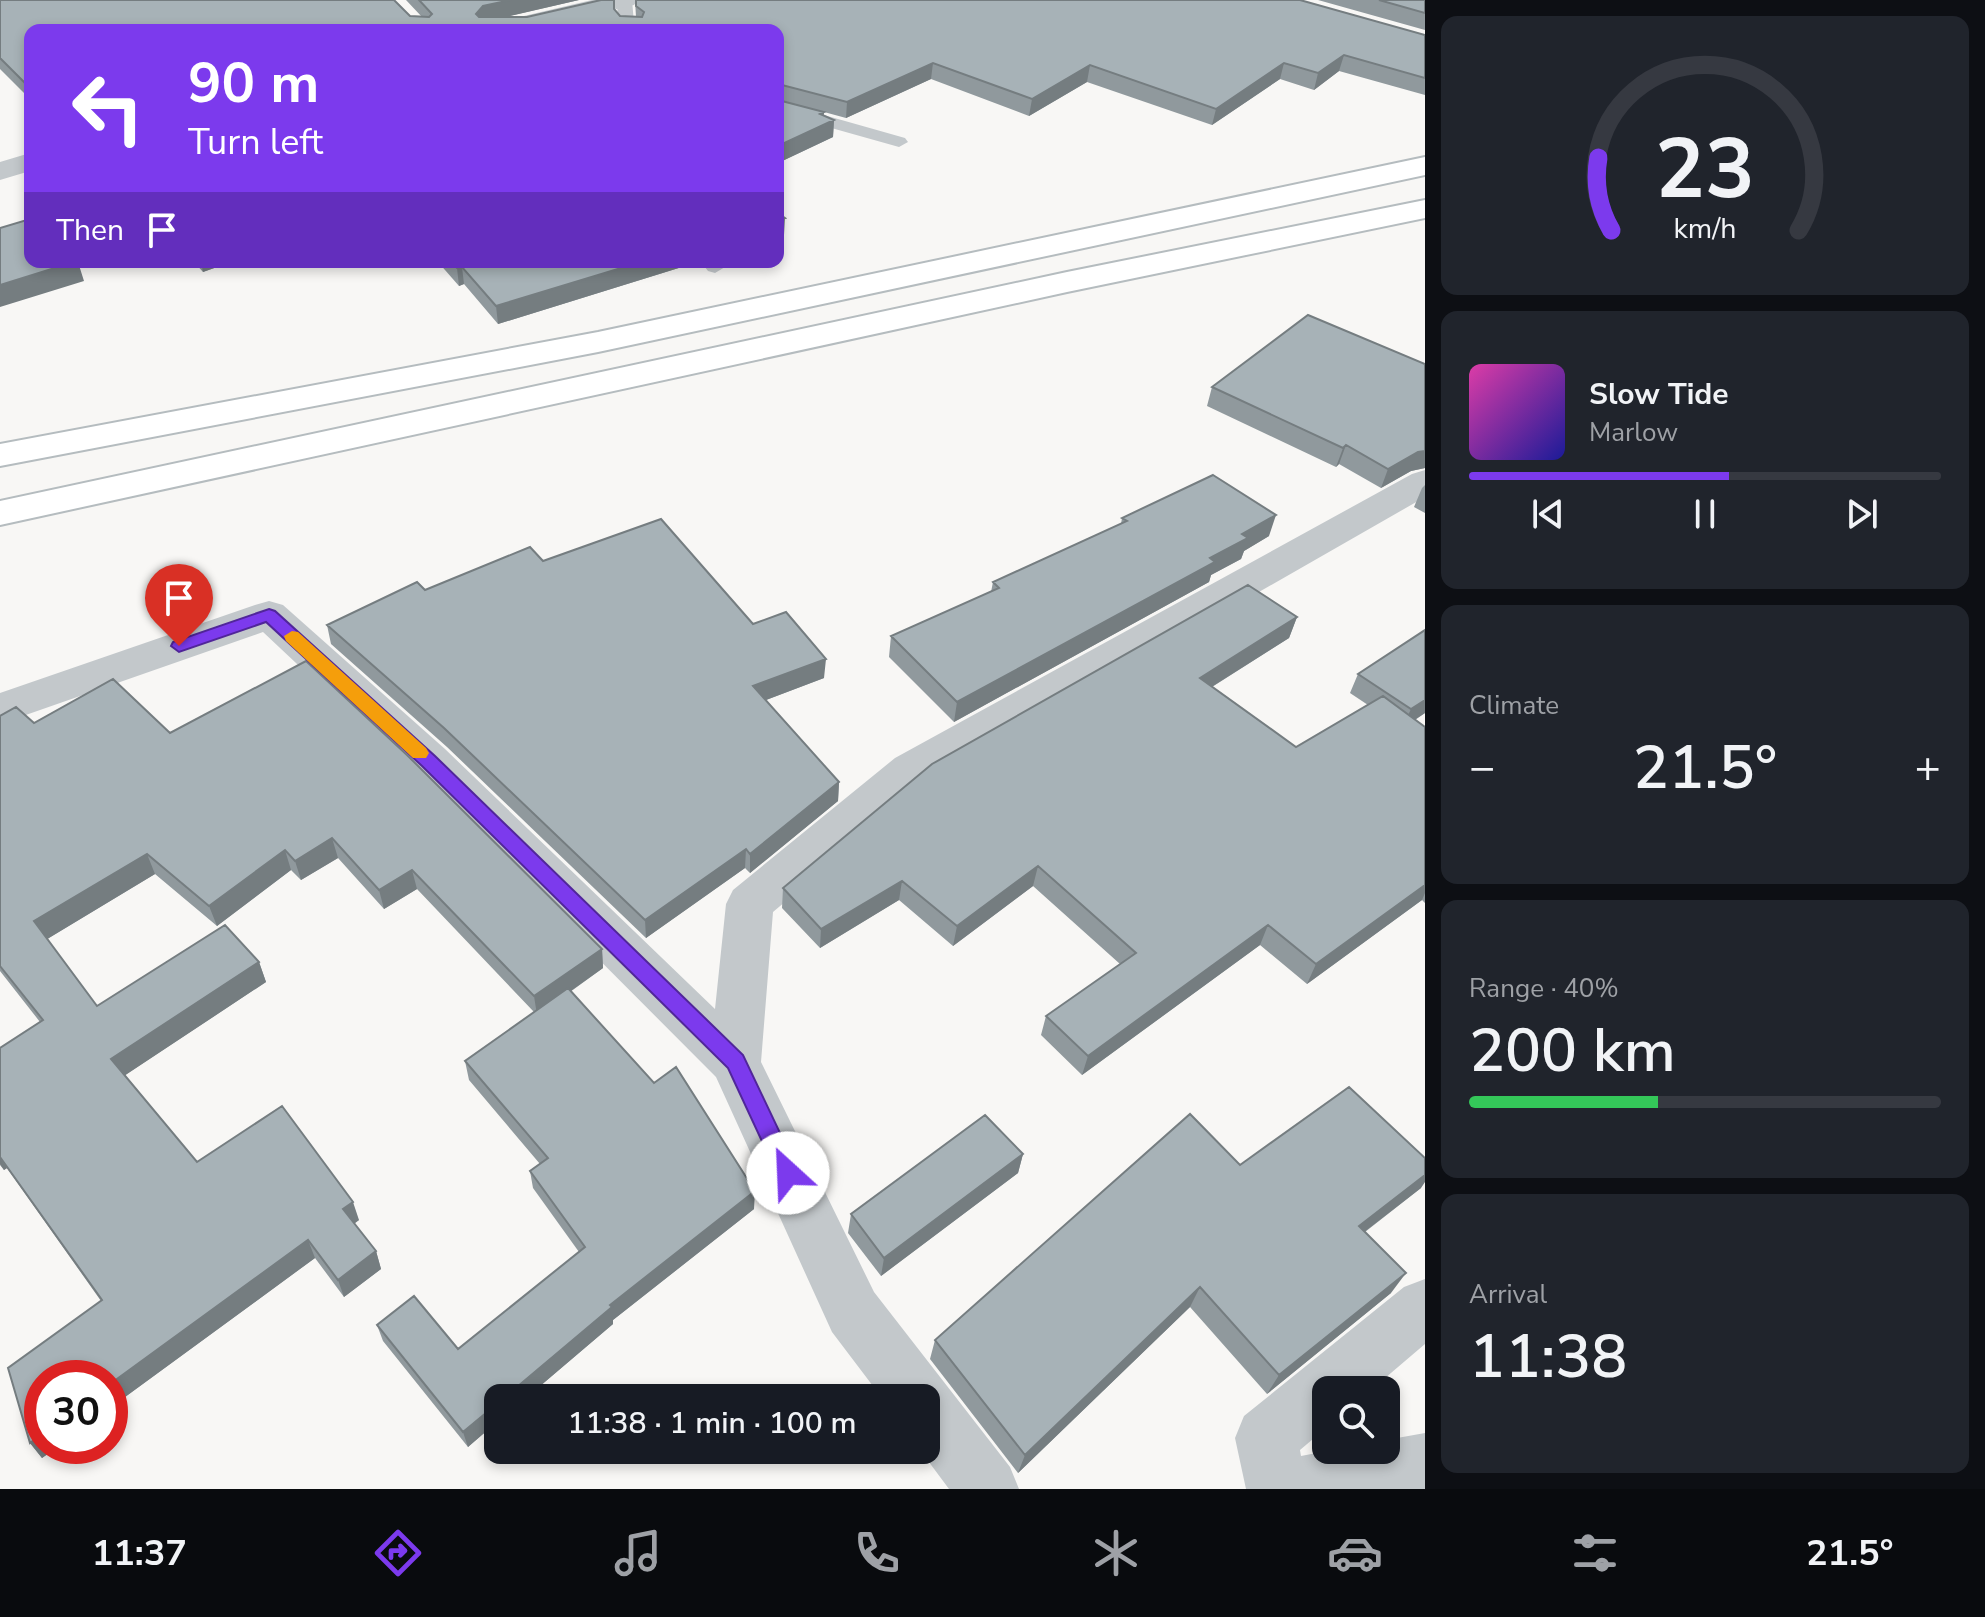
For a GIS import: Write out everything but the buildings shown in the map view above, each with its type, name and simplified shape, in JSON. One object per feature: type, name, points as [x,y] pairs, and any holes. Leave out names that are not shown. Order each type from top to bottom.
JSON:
[{"type":"main road","points":[[0,455],[598,342],[1425,166]]},
{"type":"main road","points":[[0,513],[1051,285],[1425,209]]},
{"type":"street","points":[[520,24],[625,0]]},
{"type":"street","points":[[0,171],[24,164]]},
{"type":"street","points":[[735,1062],[750,904],[911,770],[1425,482]]},
{"type":"street","points":[[0,709],[269,615],[429,761],[735,1062],[853,1312],[908,1384]]},
{"type":"street","points":[[1277,1489],[1266,1438],[1425,1307]]},
{"type":"street","points":[[940,1426],[988,1489]]},
{"type":"street","points":[[1291,1489],[1425,1464]]},
{"type":"lane","points":[[625,0],[626,24]]},
{"type":"lane","points":[[784,109],[899,142]]},
{"type":"slow traffic","points":[[292,636],[420,753]]},
{"type":"route","points":[[179,646],[269,615],[429,761],[735,1062],[788,1173]]}]
